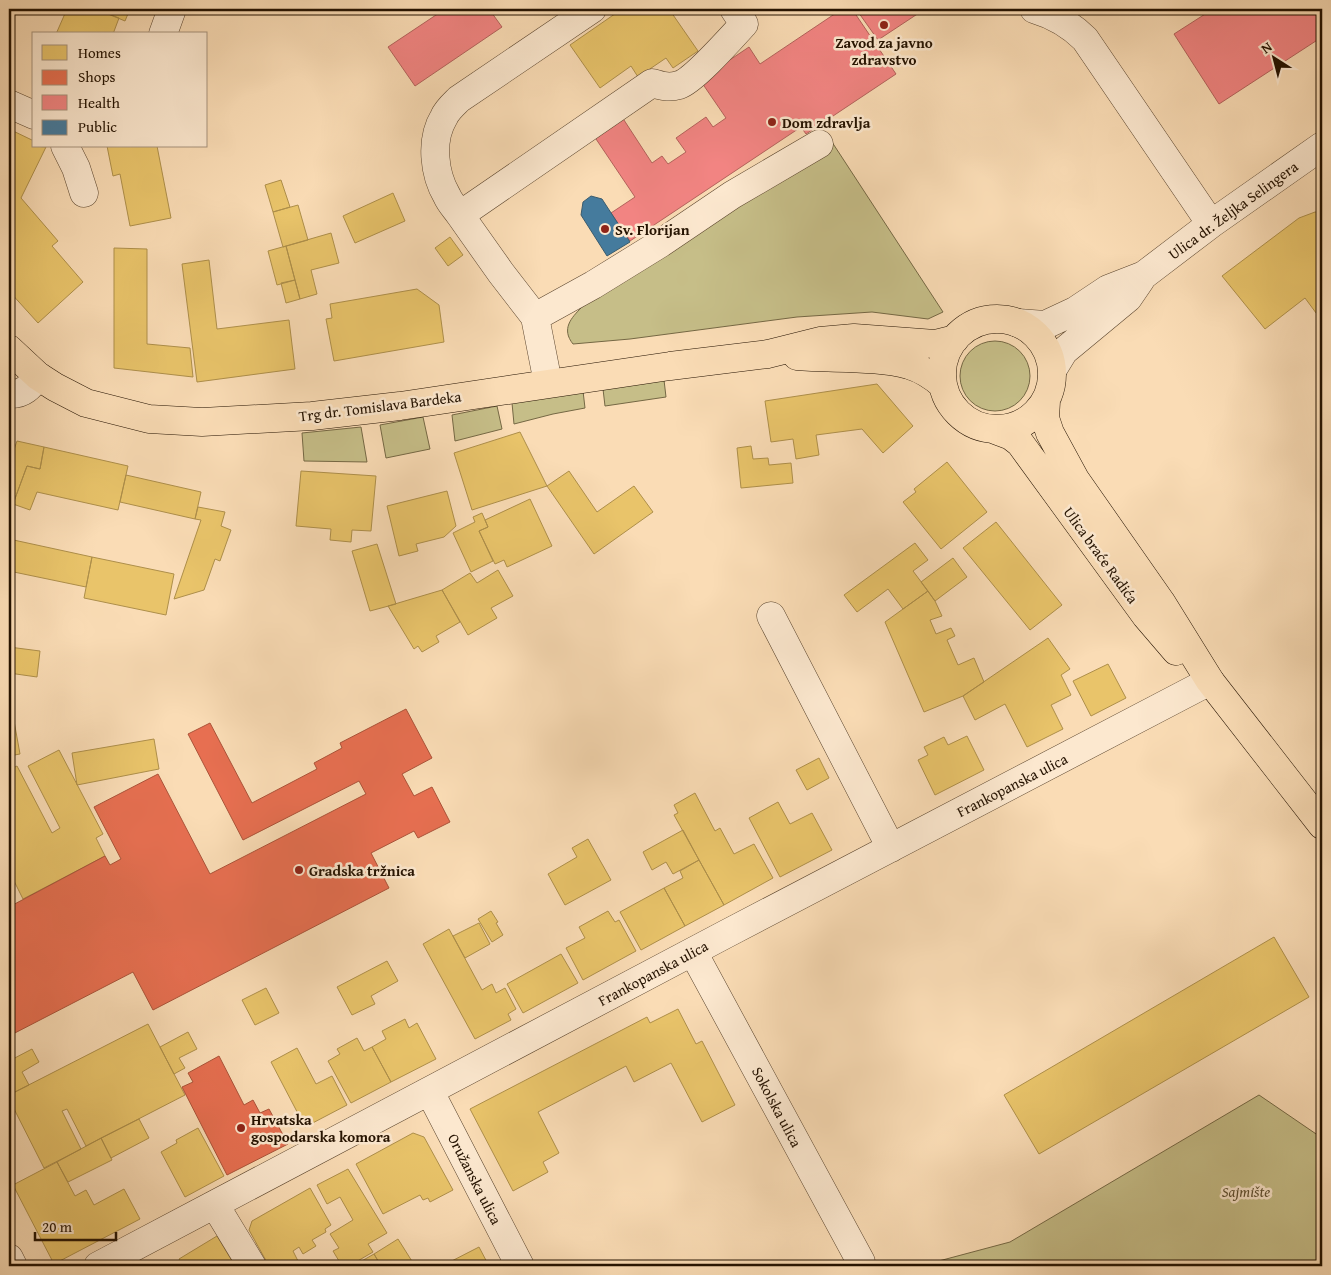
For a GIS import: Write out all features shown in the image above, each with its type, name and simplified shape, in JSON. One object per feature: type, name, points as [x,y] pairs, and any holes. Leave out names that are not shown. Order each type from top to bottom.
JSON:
[{"type":"main road","points":[[1000,319],[1018,323],[1031,330],[1042,341],[1053,369],[1052,386],[1046,401],[1037,413],[1025,423],[995,430],[977,426],[961,416],[949,402],[943,385],[942,368],[946,353],[955,339],[967,328],[982,321],[1000,319]]},
{"type":"main road","name":"Trg dr. Tomislava Bardeka","points":[[9,349],[38,376],[70,395],[94,405],[149,419],[202,422],[312,416],[390,407],[548,383],[768,354],[820,340],[854,338],[935,344],[955,339]]},
{"type":"main road","name":"Trg dr. Tomislava Bardeka","points":[[768,354],[910,365],[932,375],[943,385]]},
{"type":"main road","name":"Ulica braće Radića","points":[[1046,401],[1045,418],[1050,433],[1075,479],[1161,602],[1210,682],[1322,825]]},
{"type":"main road","name":"Ulica braće Radića","points":[[995,430],[1011,436],[1020,443],[1146,616],[1169,644],[1210,682]]},
{"type":"street","points":[[164,32],[172,9]]},
{"type":"street","points":[[548,383],[535,317],[446,196],[436,163],[437,134],[444,117],[458,99],[592,9]]},
{"type":"street","points":[[460,216],[652,83],[668,87],[682,84],[711,59],[744,24],[734,9]]},
{"type":"street","points":[[1034,9],[1069,24],[1084,39],[1211,224]]},
{"type":"street","points":[[535,317],[593,285],[661,243],[732,195],[819,144]]},
{"type":"street","points":[[66,148],[76,168],[84,193]]},
{"type":"street","name":"Ulica dr. Željka Selingera","points":[[1018,323],[1045,325],[1075,311],[1108,289],[1144,275],[1211,224],[1320,154]]},
{"type":"street","name":"Ulica dr. Željka Selingera","points":[[1053,369],[1064,351],[1128,298],[1144,275]]},
{"type":"street","points":[[9,394],[25,391],[38,376]]},
{"type":"street","points":[[771,616],[891,848]]},
{"type":"street","name":"Frankopanska ulica","points":[[98,1266],[1210,682]]},
{"type":"street","name":"Sokolska ulica","points":[[693,952],[861,1262]]},
{"type":"street","name":"Oružanska ulica","points":[[430,1092],[520,1266]]},
{"type":"street","points":[[215,1204],[252,1266]]},
{"type":"street","points":[[9,1258],[13,1266]]},
{"type":"green space","points":[[830,139],[943,312],[928,319],[872,312],[797,317],[630,339],[573,344],[569,339],[569,324],[582,307]]},
{"type":"green space","points":[[995,341],[1014,347],[1024,357],[1030,376],[1024,395],[1014,405],[995,411],[976,405],[966,395],[960,376],[966,357],[976,347]]},
{"type":"green space","points":[[664,380],[666,397],[605,406],[603,389]]},
{"type":"green space","points":[[583,391],[585,408],[514,424],[512,403]]},
{"type":"green space","points":[[497,406],[502,429],[455,441],[452,415]]},
{"type":"green space","points":[[423,417],[430,449],[386,458],[380,425]]},
{"type":"green space","points":[[361,427],[367,462],[304,461],[302,433]]},
{"type":"green space","name":"Sajmište","points":[[1259,1095],[1322,1138],[1322,1266],[920,1266],[1010,1242]]},
{"type":"building: Homes","points":[[67,9],[96,9],[119,18],[114,32],[57,32]]},
{"type":"building: Homes","points":[[96,9],[130,9],[125,21]]},
{"type":"building: Homes","points":[[622,9],[669,9],[698,51],[673,68],[666,58],[638,77],[631,66],[600,88],[570,45]]},
{"type":"building: Homes","points":[[9,129],[32,140],[32,148],[46,148],[21,198],[58,241],[52,246],[83,282],[38,323],[9,291]]},
{"type":"building: Homes","points":[[107,148],[157,148],[171,218],[130,226],[120,174],[113,176]]},
{"type":"building: Homes","points":[[281,180],[290,207],[273,212],[265,185]]},
{"type":"building: Homes","points":[[393,193],[405,221],[355,243],[343,216]]},
{"type":"building: Homes","points":[[298,205],[308,240],[283,247],[273,212]]},
{"type":"building: Homes","points":[[1315,212],[1322,212],[1322,321],[1305,298],[1265,329],[1222,276],[1299,218]]},
{"type":"building: Homes","points":[[331,233],[339,263],[311,270],[317,294],[300,299],[286,246]]},
{"type":"building: Homes","points":[[450,237],[463,255],[448,266],[435,248]]},
{"type":"building: Homes","points":[[286,246],[295,280],[277,285],[268,251]]},
{"type":"building: Homes","points":[[114,248],[147,249],[147,344],[190,348],[193,377],[114,368]]},
{"type":"building: Homes","points":[[209,260],[217,329],[289,320],[295,369],[197,382],[182,264]]},
{"type":"building: Homes","points":[[295,280],[300,299],[286,303],[281,283]]},
{"type":"building: Homes","points":[[417,289],[439,305],[444,342],[334,361],[326,319],[332,318],[330,304]]},
{"type":"building: Homes","points":[[877,384],[913,426],[883,453],[862,429],[816,435],[819,455],[796,459],[793,439],[771,442],[765,401]]},
{"type":"building: Homes","points":[[520,432],[547,486],[472,510],[454,453]]},
{"type":"building: Homes","points":[[17,441],[44,447],[40,469],[27,466],[13,504],[9,503],[9,464]]},
{"type":"building: Homes","points":[[751,446],[753,459],[768,458],[769,465],[791,463],[793,483],[741,488],[737,448]]},
{"type":"building: Homes","points":[[44,447],[128,466],[118,510],[37,492],[30,510],[13,504],[27,466],[40,469]]},
{"type":"building: Homes","points":[[947,462],[987,512],[941,549],[903,502],[916,492],[914,489]]},
{"type":"building: Homes","points":[[301,471],[376,476],[371,531],[352,530],[351,542],[330,540],[331,529],[296,526]]},
{"type":"building: Homes","points":[[569,471],[597,512],[634,486],[653,512],[594,554],[547,486]]},
{"type":"building: Homes","points":[[126,475],[201,492],[195,519],[120,502]]},
{"type":"building: Homes","points":[[447,491],[456,526],[444,537],[416,544],[418,551],[399,556],[387,506]]},
{"type":"building: Homes","points":[[530,499],[552,546],[507,567],[504,560],[495,564],[479,531],[488,527],[485,520]]},
{"type":"building: Homes","points":[[198,507],[225,512],[221,526],[231,530],[220,561],[215,559],[204,590],[174,599],[201,520],[195,519]]},
{"type":"building: Homes","points":[[482,513],[488,527],[479,531],[493,561],[471,572],[453,533],[475,522],[473,517]]},
{"type":"building: Homes","points":[[996,522],[1062,605],[1030,630],[963,548]]},
{"type":"building: Homes","points":[[9,539],[92,557],[86,587],[9,571]]},
{"type":"building: Homes","points":[[915,543],[928,560],[913,571],[928,591],[903,609],[888,589],[857,612],[844,595]]},
{"type":"building: Homes","points":[[377,544],[396,604],[370,611],[352,551]]},
{"type":"building: Homes","points":[[92,557],[174,574],[166,615],[84,598]]},
{"type":"building: Homes","points":[[953,558],[967,577],[935,601],[921,582]]},
{"type":"building: Homes","points":[[498,570],[513,596],[491,608],[497,618],[468,635],[442,590],[470,573],[477,583]]},
{"type":"building: Homes","points":[[442,590],[460,622],[436,636],[439,642],[422,652],[418,646],[414,649],[388,606]]},
{"type":"building: Homes","points":[[928,591],[942,616],[930,620],[936,634],[951,628],[955,636],[947,640],[958,665],[974,658],[984,682],[963,696],[924,712],[885,622]]},
{"type":"building: Homes","points":[[1048,638],[1070,669],[1061,675],[1071,695],[1051,705],[1063,729],[1027,747],[1005,704],[975,720],[963,696]]},
{"type":"building: Homes","points":[[9,647],[40,651],[37,677],[9,673]]},
{"type":"building: Homes","points":[[1108,664],[1126,698],[1091,716],[1073,681]]},
{"type":"building: Homes","points":[[14,721],[20,754],[9,756],[9,722]]},
{"type":"building: Homes","points":[[967,736],[984,770],[935,795],[918,760],[928,755],[924,747],[944,737],[948,745]]},
{"type":"building: Homes","points":[[154,739],[159,769],[77,785],[72,753]]},
{"type":"building: Homes","points":[[59,750],[103,834],[96,838],[105,856],[23,899],[9,871],[9,855],[14,853],[9,843],[9,770],[17,766],[52,833],[60,828],[28,766]]},
{"type":"building: Homes","points":[[819,758],[829,778],[807,790],[796,770]]},
{"type":"building: Homes","points":[[695,793],[715,831],[720,828],[734,854],[754,844],[773,878],[724,905],[674,815],[678,813],[674,805]]},
{"type":"building: Homes","points":[[778,802],[790,824],[812,813],[832,850],[780,877],[749,818]]},
{"type":"building: Homes","points":[[683,830],[699,860],[673,874],[666,862],[652,870],[643,852]]},
{"type":"building: Homes","points":[[588,839],[611,880],[565,905],[548,874],[577,857],[572,848]]},
{"type":"building: Homes","points":[[699,860],[724,905],[685,926],[664,888],[683,878],[680,871]]},
{"type":"building: Homes","points":[[664,888],[685,926],[641,950],[620,912]]},
{"type":"building: Homes","points":[[491,911],[503,935],[492,942],[478,919]]},
{"type":"building: Homes","points":[[608,911],[615,922],[619,920],[636,951],[583,980],[566,948],[585,938],[579,927]]},
{"type":"building: Homes","points":[[479,923],[490,944],[465,958],[453,936]]},
{"type":"building: Homes","points":[[449,929],[482,990],[492,984],[496,993],[505,988],[516,1009],[508,1014],[511,1020],[475,1039],[423,944]]},
{"type":"building: Homes","points":[[1274,937],[1309,997],[1039,1154],[1004,1095]]},
{"type":"building: Homes","points":[[561,954],[578,983],[523,1013],[507,984]]},
{"type":"building: Homes","points":[[387,961],[398,981],[371,996],[375,1004],[352,1015],[337,987]]},
{"type":"building: Homes","points":[[266,988],[279,1013],[255,1025],[242,1000]]},
{"type":"building: Homes","points":[[678,1009],[696,1044],[702,1041],[735,1105],[702,1122],[671,1063],[634,1082],[626,1066],[538,1112],[559,1153],[543,1162],[548,1172],[513,1191],[470,1109],[647,1017],[650,1023]]},
{"type":"building: Homes","points":[[405,1019],[409,1028],[417,1023],[436,1059],[391,1082],[372,1047],[386,1039],[382,1031]]},
{"type":"building: Homes","points":[[148,1024],[185,1095],[86,1146],[67,1109],[62,1111],[81,1149],[44,1168],[9,1099],[9,1095]]},
{"type":"building: Homes","points":[[188,1032],[197,1049],[179,1058],[185,1068],[174,1074],[160,1047]]},
{"type":"building: Homes","points":[[357,1038],[364,1051],[372,1047],[391,1082],[351,1103],[328,1061],[340,1054],[337,1049]]},
{"type":"building: Homes","points":[[297,1048],[316,1084],[332,1076],[347,1105],[305,1127],[271,1062]]},
{"type":"building: Homes","points":[[32,1049],[39,1062],[22,1072],[29,1085],[9,1095],[9,1061]]},
{"type":"building: Homes","points":[[139,1119],[149,1138],[111,1158],[101,1138]]},
{"type":"building: Homes","points":[[198,1128],[224,1176],[185,1197],[161,1152],[177,1143],[176,1140]]},
{"type":"building: Homes","points":[[413,1133],[424,1137],[453,1190],[430,1202],[428,1198],[423,1200],[420,1195],[383,1214],[356,1164]]},
{"type":"building: Homes","points":[[101,1138],[112,1160],[68,1182],[57,1162]]},
{"type":"building: Homes","points":[[57,1162],[75,1196],[86,1190],[94,1205],[124,1189],[140,1219],[54,1264],[13,1185]]},
{"type":"building: Homes","points":[[348,1169],[387,1233],[368,1244],[373,1252],[349,1266],[342,1266],[333,1251],[339,1248],[330,1234],[353,1220],[340,1197],[327,1204],[317,1185]]},
{"type":"building: Homes","points":[[310,1188],[331,1225],[325,1229],[326,1232],[312,1240],[316,1246],[303,1254],[299,1247],[293,1251],[300,1265],[269,1266],[249,1230],[252,1221]]},
{"type":"building: Homes","points":[[217,1236],[235,1266],[183,1266],[179,1259]]},
{"type":"building: Homes","points":[[398,1239],[415,1266],[381,1266],[374,1254]]},
{"type":"building: Homes","points":[[479,1247],[489,1266],[442,1266]]},
{"type":"building: Homes","points":[[374,1254],[381,1266],[353,1266]]},
{"type":"building: Shops","name":"Gradska tržnica","points":[[406,709],[432,758],[402,774],[414,796],[432,787],[450,822],[418,838],[414,831],[371,853],[389,888],[153,1010],[133,972],[9,1036],[9,907],[105,856],[110,865],[121,859],[94,807],[158,774],[210,874],[366,794],[359,781],[243,840],[188,734],[210,723],[252,803],[317,769],[314,763],[342,748],[340,743]]},
{"type":"building: Shops","name":"Hrvatska gospodarska komora","points":[[219,1056],[244,1105],[253,1100],[260,1113],[269,1109],[288,1144],[227,1175],[182,1087],[193,1082],[188,1073]]},
{"type":"building: Health","points":[[445,9],[489,9],[502,27],[415,86],[388,47]]},
{"type":"building: Health","name":"Dom zdravlja","points":[[842,9],[852,9],[896,74],[806,134],[801,127],[630,241],[611,213],[635,197],[594,136],[622,117],[652,163],[662,156],[668,164],[686,152],[676,138],[706,117],[713,127],[726,118],[700,80],[749,47],[760,64]]},
{"type":"building: Health","name":"Zavod za javno zdravstvo","points":[[856,9],[925,9],[878,40]]},
{"type":"building: Health","points":[[1213,9],[1322,9],[1322,37],[1219,104],[1174,34]]},
{"type":"building: Public","name":"Sv. Florijan","points":[[591,196],[602,199],[630,242],[607,256],[581,215],[583,202]]},
{"type":"place","name":"Zavod za javno zdravstvo","points":[[884,25]]},
{"type":"place","name":"Dom zdravlja","points":[[772,122]]},
{"type":"place","name":"Sv. Florijan","points":[[605,229]]},
{"type":"place","name":"Gradska tržnica","points":[[299,870]]},
{"type":"place","name":"Hrvatska gospodarska komora","points":[[241,1128]]}]
